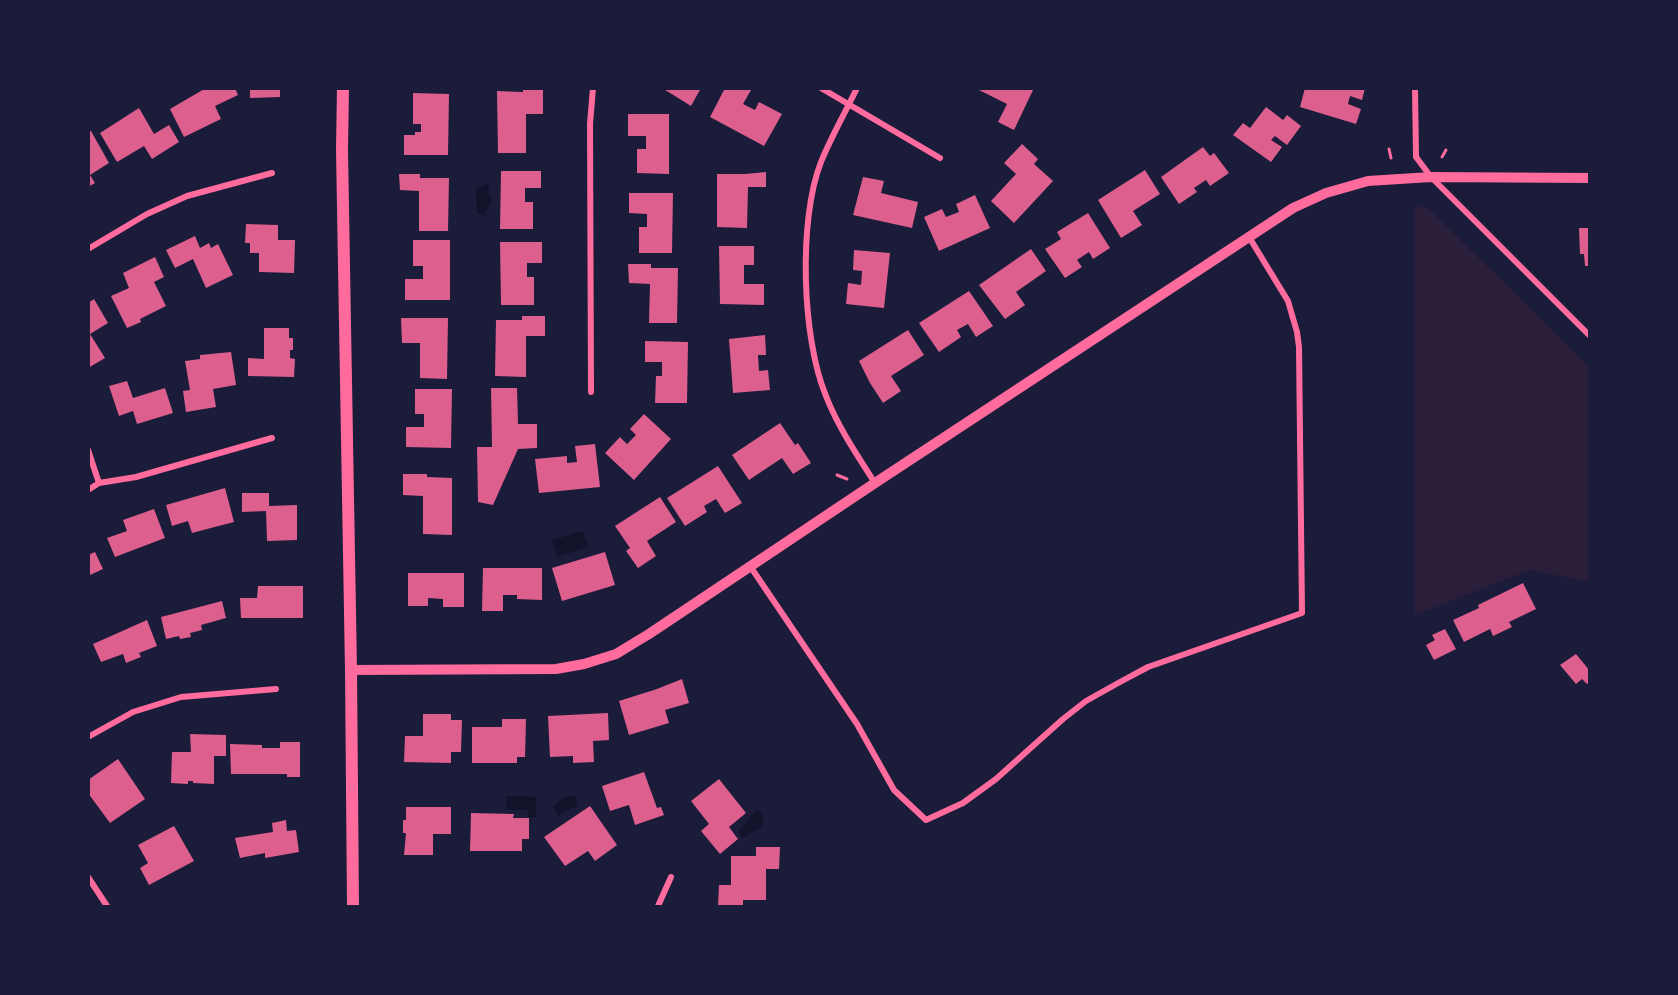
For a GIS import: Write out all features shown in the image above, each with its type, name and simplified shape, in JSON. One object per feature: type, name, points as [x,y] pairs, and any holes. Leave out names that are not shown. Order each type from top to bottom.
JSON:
[{"type":"main road","points":[[343,88],[353,906]]},
{"type":"street","points":[[591,392],[590,124],[593,88]]},
{"type":"street","points":[[821,88],[940,158]]},
{"type":"street","points":[[857,88],[820,163],[810,202],[807,308],[814,357],[825,395],[856,454],[875,483]]},
{"type":"street","points":[[1415,88],[1416,158],[1431,177],[1590,336]]},
{"type":"street","points":[[88,249],[147,214],[187,196],[272,173]]},
{"type":"street","points":[[351,670],[556,669],[584,664],[616,654],[1293,208],[1326,193],[1368,181],[1431,177],[1590,178]]},
{"type":"street","points":[[750,566],[857,724],[894,790],[926,820],[963,803],[996,779],[1086,701],[1120,682],[1148,667],[1302,613],[1297,332],[1288,301],[1250,237]]},
{"type":"street","points":[[88,490],[99,483],[136,477],[272,438]]},
{"type":"street","points":[[88,450],[99,483]]},
{"type":"street","points":[[88,737],[133,712],[182,697],[276,689]]},
{"type":"street","points":[[658,906],[671,877]]},
{"type":"street","points":[[88,878],[107,906]]},
{"type":"path","points":[[1389,149],[1391,158]]},
{"type":"path","points":[[1442,157],[1446,150]]},
{"type":"path","points":[[837,475],[847,479]]},
{"type":"shaded area","points":[[488,183],[492,200],[484,216],[477,213],[476,189]]},
{"type":"shaded area","points":[[1415,206],[1428,208],[1589,367],[1589,582],[1530,570],[1415,615]]},
{"type":"shaded area","points":[[583,531],[588,547],[557,557],[552,540]]},
{"type":"shaded area","points":[[575,795],[578,806],[570,808],[559,816],[553,806],[566,797]]},
{"type":"shaded area","points":[[507,796],[536,797],[536,817],[528,817],[528,810],[506,810]]},
{"type":"shaded area","points":[[758,810],[763,816],[761,827],[744,837],[741,836],[740,829]]},
{"type":"building","points":[[206,88],[235,88],[238,95],[215,106],[221,119],[184,137],[170,109]]},
{"type":"building","points":[[250,88],[280,88],[280,97],[250,98]]},
{"type":"building","points":[[523,88],[543,88],[543,114],[526,114],[526,153],[498,153],[497,91],[523,92]]},
{"type":"building","points":[[662,88],[701,88],[691,106]]},
{"type":"building","points":[[725,88],[749,88],[751,90],[743,104],[755,110],[759,102],[782,114],[764,146],[710,117]]},
{"type":"building","points":[[975,88],[1034,88],[1014,130],[998,122],[1007,104]]},
{"type":"building","points":[[1305,88],[1365,88],[1362,100],[1350,96],[1348,104],[1361,109],[1356,124],[1300,107]]},
{"type":"building","points":[[413,93],[449,94],[448,155],[404,155],[404,135],[415,135],[415,132],[421,132],[421,124],[413,124]]},
{"type":"building","points":[[1266,107],[1283,120],[1287,115],[1301,126],[1287,145],[1275,136],[1271,140],[1282,147],[1271,162],[1233,135],[1243,123],[1250,128]]},
{"type":"building","points":[[139,108],[154,134],[169,125],[179,142],[152,159],[144,146],[117,162],[100,133]]},
{"type":"building","points":[[628,114],[669,114],[669,174],[637,173],[637,149],[646,149],[646,136],[628,136]]},
{"type":"building","points":[[91,131],[109,163],[90,175],[95,183],[88,187],[88,132]]},
{"type":"building","points":[[1022,144],[1038,159],[1034,164],[1053,181],[1014,223],[991,201],[1016,174],[1004,163]]},
{"type":"building","points":[[1203,147],[1210,156],[1214,153],[1229,173],[1210,186],[1206,180],[1194,188],[1197,192],[1179,204],[1161,177]]},
{"type":"building","points":[[1145,170],[1160,194],[1133,211],[1142,225],[1121,238],[1098,200]]},
{"type":"building","points":[[501,171],[541,171],[541,188],[525,188],[525,202],[533,202],[533,229],[500,229]]},
{"type":"building","points":[[766,172],[766,187],[748,187],[747,228],[717,227],[717,174]]},
{"type":"building","points":[[399,174],[420,174],[420,178],[449,178],[448,231],[419,231],[419,191],[400,190]]},
{"type":"building","points":[[863,177],[884,181],[881,193],[918,202],[912,228],[853,215]]},
{"type":"building","points":[[629,193],[673,193],[672,253],[639,253],[639,227],[647,227],[647,214],[629,213]]},
{"type":"building","points":[[975,195],[990,228],[939,251],[924,217],[942,209],[946,217],[959,212],[956,204]]},
{"type":"building","points":[[1088,213],[1110,248],[1093,259],[1089,252],[1077,260],[1082,267],[1065,278],[1045,249],[1061,239],[1057,232]]},
{"type":"building","points":[[246,224],[278,225],[278,240],[295,240],[294,273],[259,272],[259,253],[250,253],[250,243],[245,243]]},
{"type":"building","points":[[1579,228],[1590,228],[1590,266],[1585,266],[1584,254],[1580,254]]},
{"type":"building","points":[[195,236],[200,248],[209,243],[211,248],[218,244],[233,275],[206,288],[193,259],[175,268],[166,250]]},
{"type":"building","points":[[413,240],[450,240],[450,300],[405,300],[405,279],[423,279],[423,266],[413,266]]},
{"type":"building","points":[[500,242],[542,242],[542,263],[527,263],[527,277],[534,277],[534,305],[501,305]]},
{"type":"building","points":[[719,246],[754,246],[754,265],[744,265],[744,284],[764,284],[764,305],[720,304]]},
{"type":"building","points":[[1031,249],[1046,271],[1016,292],[1025,305],[1005,319],[979,285]]},
{"type":"building","points":[[854,250],[890,253],[884,308],[846,304],[848,283],[861,285],[862,271],[853,270]]},
{"type":"building","points":[[155,257],[164,277],[154,282],[166,306],[127,328],[111,296],[129,288],[123,273]]},
{"type":"building","points":[[628,264],[651,264],[651,268],[678,268],[677,323],[649,323],[650,284],[629,283]]},
{"type":"building","points":[[969,291],[993,326],[976,337],[968,324],[957,330],[961,337],[939,352],[919,323]]},
{"type":"building","points":[[94,299],[108,323],[90,334],[105,358],[88,368],[88,303]]},
{"type":"building","points":[[522,316],[545,316],[545,336],[526,336],[526,377],[495,376],[496,320],[522,320]]},
{"type":"building","points":[[401,318],[448,318],[447,379],[420,378],[420,343],[402,343]]},
{"type":"building","points":[[264,328],[289,328],[289,338],[293,338],[290,358],[295,359],[294,377],[248,376],[248,358],[264,359]]},
{"type":"building","points":[[908,330],[924,355],[891,376],[901,391],[883,403],[859,361]]},
{"type":"building","points":[[765,335],[766,355],[758,355],[759,371],[768,370],[770,390],[733,393],[729,339]]},
{"type":"building","points":[[645,341],[688,342],[687,403],[655,403],[656,376],[662,376],[662,362],[645,362]]},
{"type":"building","points":[[231,352],[236,385],[213,389],[216,407],[186,412],[183,391],[190,390],[185,361],[200,359],[200,355]]},
{"type":"building","points":[[127,381],[133,398],[165,388],[173,413],[137,424],[133,411],[119,416],[109,386]]},
{"type":"building","points":[[491,388],[517,388],[518,424],[537,424],[537,448],[518,449],[493,505],[478,502],[477,447],[492,447]]},
{"type":"building","points":[[415,389],[452,389],[451,448],[406,447],[406,427],[424,427],[424,414],[415,414]]},
{"type":"building","points":[[644,414],[671,439],[634,480],[605,453],[620,437],[627,444],[636,435],[630,429]]},
{"type":"building","points":[[780,423],[795,445],[798,443],[811,463],[793,474],[782,458],[749,480],[732,455]]},
{"type":"building","points":[[595,444],[600,487],[539,493],[535,459],[567,456],[567,463],[577,462],[575,446]]},
{"type":"building","points":[[718,466],[742,503],[725,513],[716,499],[704,506],[707,512],[685,526],[667,498]]},
{"type":"building","points":[[403,474],[427,474],[427,477],[452,478],[452,535],[423,534],[423,496],[403,495]]},
{"type":"building","points":[[225,488],[234,522],[192,533],[188,521],[172,526],[166,505]]},
{"type":"building","points":[[242,493],[269,493],[269,506],[297,505],[297,540],[267,541],[266,511],[242,512]]},
{"type":"building","points":[[660,497],[676,522],[647,541],[656,556],[638,568],[626,551],[630,548],[615,526]]},
{"type":"building","points":[[154,509],[165,538],[115,557],[107,538],[127,531],[123,520]]},
{"type":"building","points":[[95,552],[103,569],[88,576],[88,555]]},
{"type":"building","points":[[605,552],[615,585],[562,601],[552,568]]},
{"type":"building","points":[[483,568],[542,568],[542,600],[517,599],[517,595],[503,595],[503,611],[482,611]]},
{"type":"building","points":[[408,573],[464,573],[464,607],[443,607],[443,599],[428,598],[428,606],[408,606]]},
{"type":"building","points":[[1523,583],[1536,609],[1509,622],[1512,627],[1493,636],[1490,629],[1464,642],[1453,620]]},
{"type":"building","points":[[258,586],[303,586],[303,618],[241,618],[240,598],[257,598]]},
{"type":"building","points":[[222,601],[226,618],[201,625],[202,630],[190,633],[191,637],[180,639],[179,636],[166,639],[161,617]]},
{"type":"building","points":[[147,620],[157,646],[139,653],[141,657],[126,663],[123,654],[101,662],[93,644]]},
{"type":"building","points":[[1445,629],[1456,649],[1434,660],[1426,645],[1435,640],[1432,635]]},
{"type":"building","points":[[1576,654],[1590,671],[1590,682],[1587,684],[1582,679],[1576,684],[1560,665]]},
{"type":"building","points":[[682,679],[689,703],[665,710],[669,723],[629,735],[619,701]]},
{"type":"building","points":[[608,713],[609,740],[593,741],[594,762],[573,763],[573,756],[550,757],[548,716]]},
{"type":"building","points":[[423,714],[451,714],[451,720],[462,720],[461,752],[451,752],[451,763],[404,762],[405,736],[423,736]]},
{"type":"building","points":[[502,719],[526,719],[525,757],[517,757],[517,763],[472,763],[472,727],[502,727]]},
{"type":"building","points":[[190,734],[226,735],[226,756],[214,756],[214,784],[193,783],[193,781],[188,781],[188,784],[171,783],[172,752],[191,752]]},
{"type":"building","points":[[280,742],[300,742],[300,777],[287,777],[287,774],[231,774],[230,744],[280,748]]},
{"type":"building","points":[[118,759],[145,799],[110,823],[88,793],[88,780]]},
{"type":"building","points":[[644,772],[657,808],[661,807],[664,815],[635,825],[629,805],[610,811],[602,786]]},
{"type":"building","points":[[719,779],[746,813],[729,827],[738,839],[720,854],[701,831],[709,824],[691,801]]},
{"type":"building","points":[[590,806],[617,845],[595,861],[588,851],[565,866],[544,837]]},
{"type":"building","points":[[406,807],[451,807],[451,834],[433,834],[433,855],[404,855],[406,833],[403,833],[403,820],[406,820]]},
{"type":"building","points":[[471,813],[514,814],[513,818],[529,818],[529,839],[522,839],[522,851],[470,851]]},
{"type":"building","points":[[286,820],[287,831],[296,830],[299,852],[265,858],[265,853],[240,858],[235,838],[273,832],[272,823]]},
{"type":"building","points":[[174,826],[194,861],[149,885],[140,868],[148,863],[138,845]]},
{"type":"building","points":[[756,847],[780,847],[779,869],[766,869],[766,900],[743,900],[743,906],[718,906],[719,885],[731,885],[731,856],[756,856]]}]
